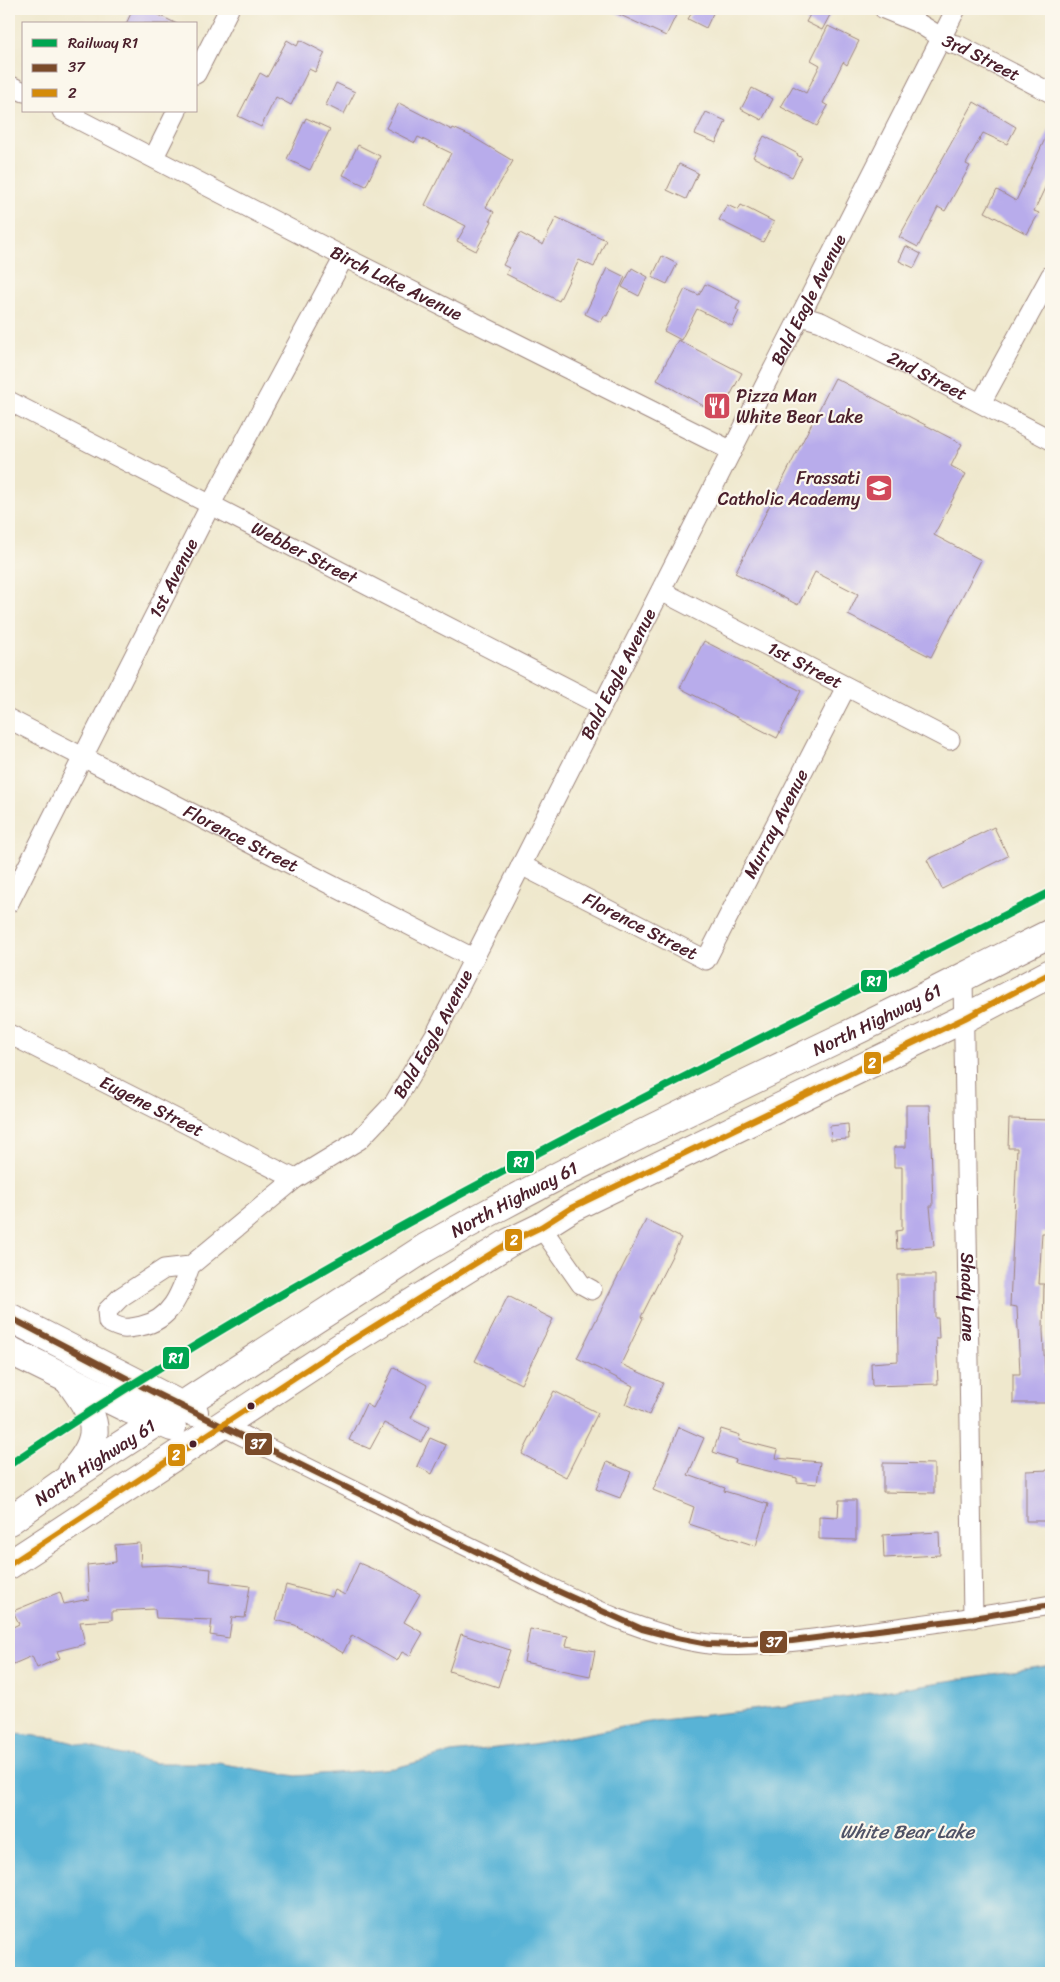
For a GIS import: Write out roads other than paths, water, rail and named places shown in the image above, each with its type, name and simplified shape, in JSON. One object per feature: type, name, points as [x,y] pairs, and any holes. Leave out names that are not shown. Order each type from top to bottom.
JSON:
[{"type":"main road","name":"North Highway 61","points":[[9,1521],[61,1484],[425,1248],[488,1212],[638,1134],[847,1036],[1051,933]]},
{"type":"main road","name":"North Highway 61","points":[[9,1565],[344,1345],[510,1242],[541,1227],[571,1208],[965,1018],[1051,973]]},
{"type":"main road","points":[[9,1317],[182,1406],[211,1432]]},
{"type":"main road","points":[[9,1350],[158,1422],[211,1432]]},
{"type":"main road","points":[[61,1376],[90,1411],[95,1430],[87,1454],[61,1484]]},
{"type":"street","points":[[198,70],[229,9]]},
{"type":"street","name":"3rd Street","points":[[884,9],[922,26],[941,38],[1051,93]]},
{"type":"street","name":"Bald Eagle Avenue","points":[[190,1266],[295,1179],[359,1140],[394,1103],[436,1033],[956,9]]},
{"type":"street","points":[[9,85],[22,91]]},
{"type":"street","name":"Birch Lake Avenue","points":[[64,112],[344,257],[732,451]]},
{"type":"street","points":[[154,157],[176,112]]},
{"type":"street","name":"1st Avenue","points":[[9,903],[211,504],[344,257]]},
{"type":"street","points":[[981,403],[1051,275]]},
{"type":"street","name":"2nd Street","points":[[801,316],[821,322],[1051,440]]},
{"type":"street","name":"Webber Street","points":[[9,401],[602,706]]},
{"type":"street","name":"1st Street","points":[[661,591],[950,740]]},
{"type":"street","name":"Murray Avenue","points":[[706,960],[846,687]]},
{"type":"street","name":"Florence Street","points":[[9,719],[473,958]]},
{"type":"street","name":"Florence Street","points":[[521,865],[706,960]]},
{"type":"street","name":"Shady Lane","points":[[963,977],[973,1618]]},
{"type":"street","name":"Eugene Street","points":[[9,1034],[295,1179]]},
{"type":"street","points":[[541,1227],[581,1284],[592,1290]]},
{"type":"street","points":[[211,1432],[642,1629],[677,1638],[710,1644],[764,1643],[973,1618],[1051,1605]]},
{"type":"water","name":"White Bear Lake","points":[[1051,1665],[1051,1973],[9,1973],[9,1733],[54,1738],[155,1763],[218,1763],[296,1776],[395,1768],[451,1753],[533,1744],[654,1721],[786,1706]]},
{"type":"rail line","name":"R1","points":[[9,1465],[133,1384],[261,1307],[390,1233],[653,1093],[1051,892]]},
{"type":"place","name":"Pizza Man White Bear Lake","points":[[717,406]]},
{"type":"place","name":"Frassati Catholic Academy","points":[[879,488]]}]
